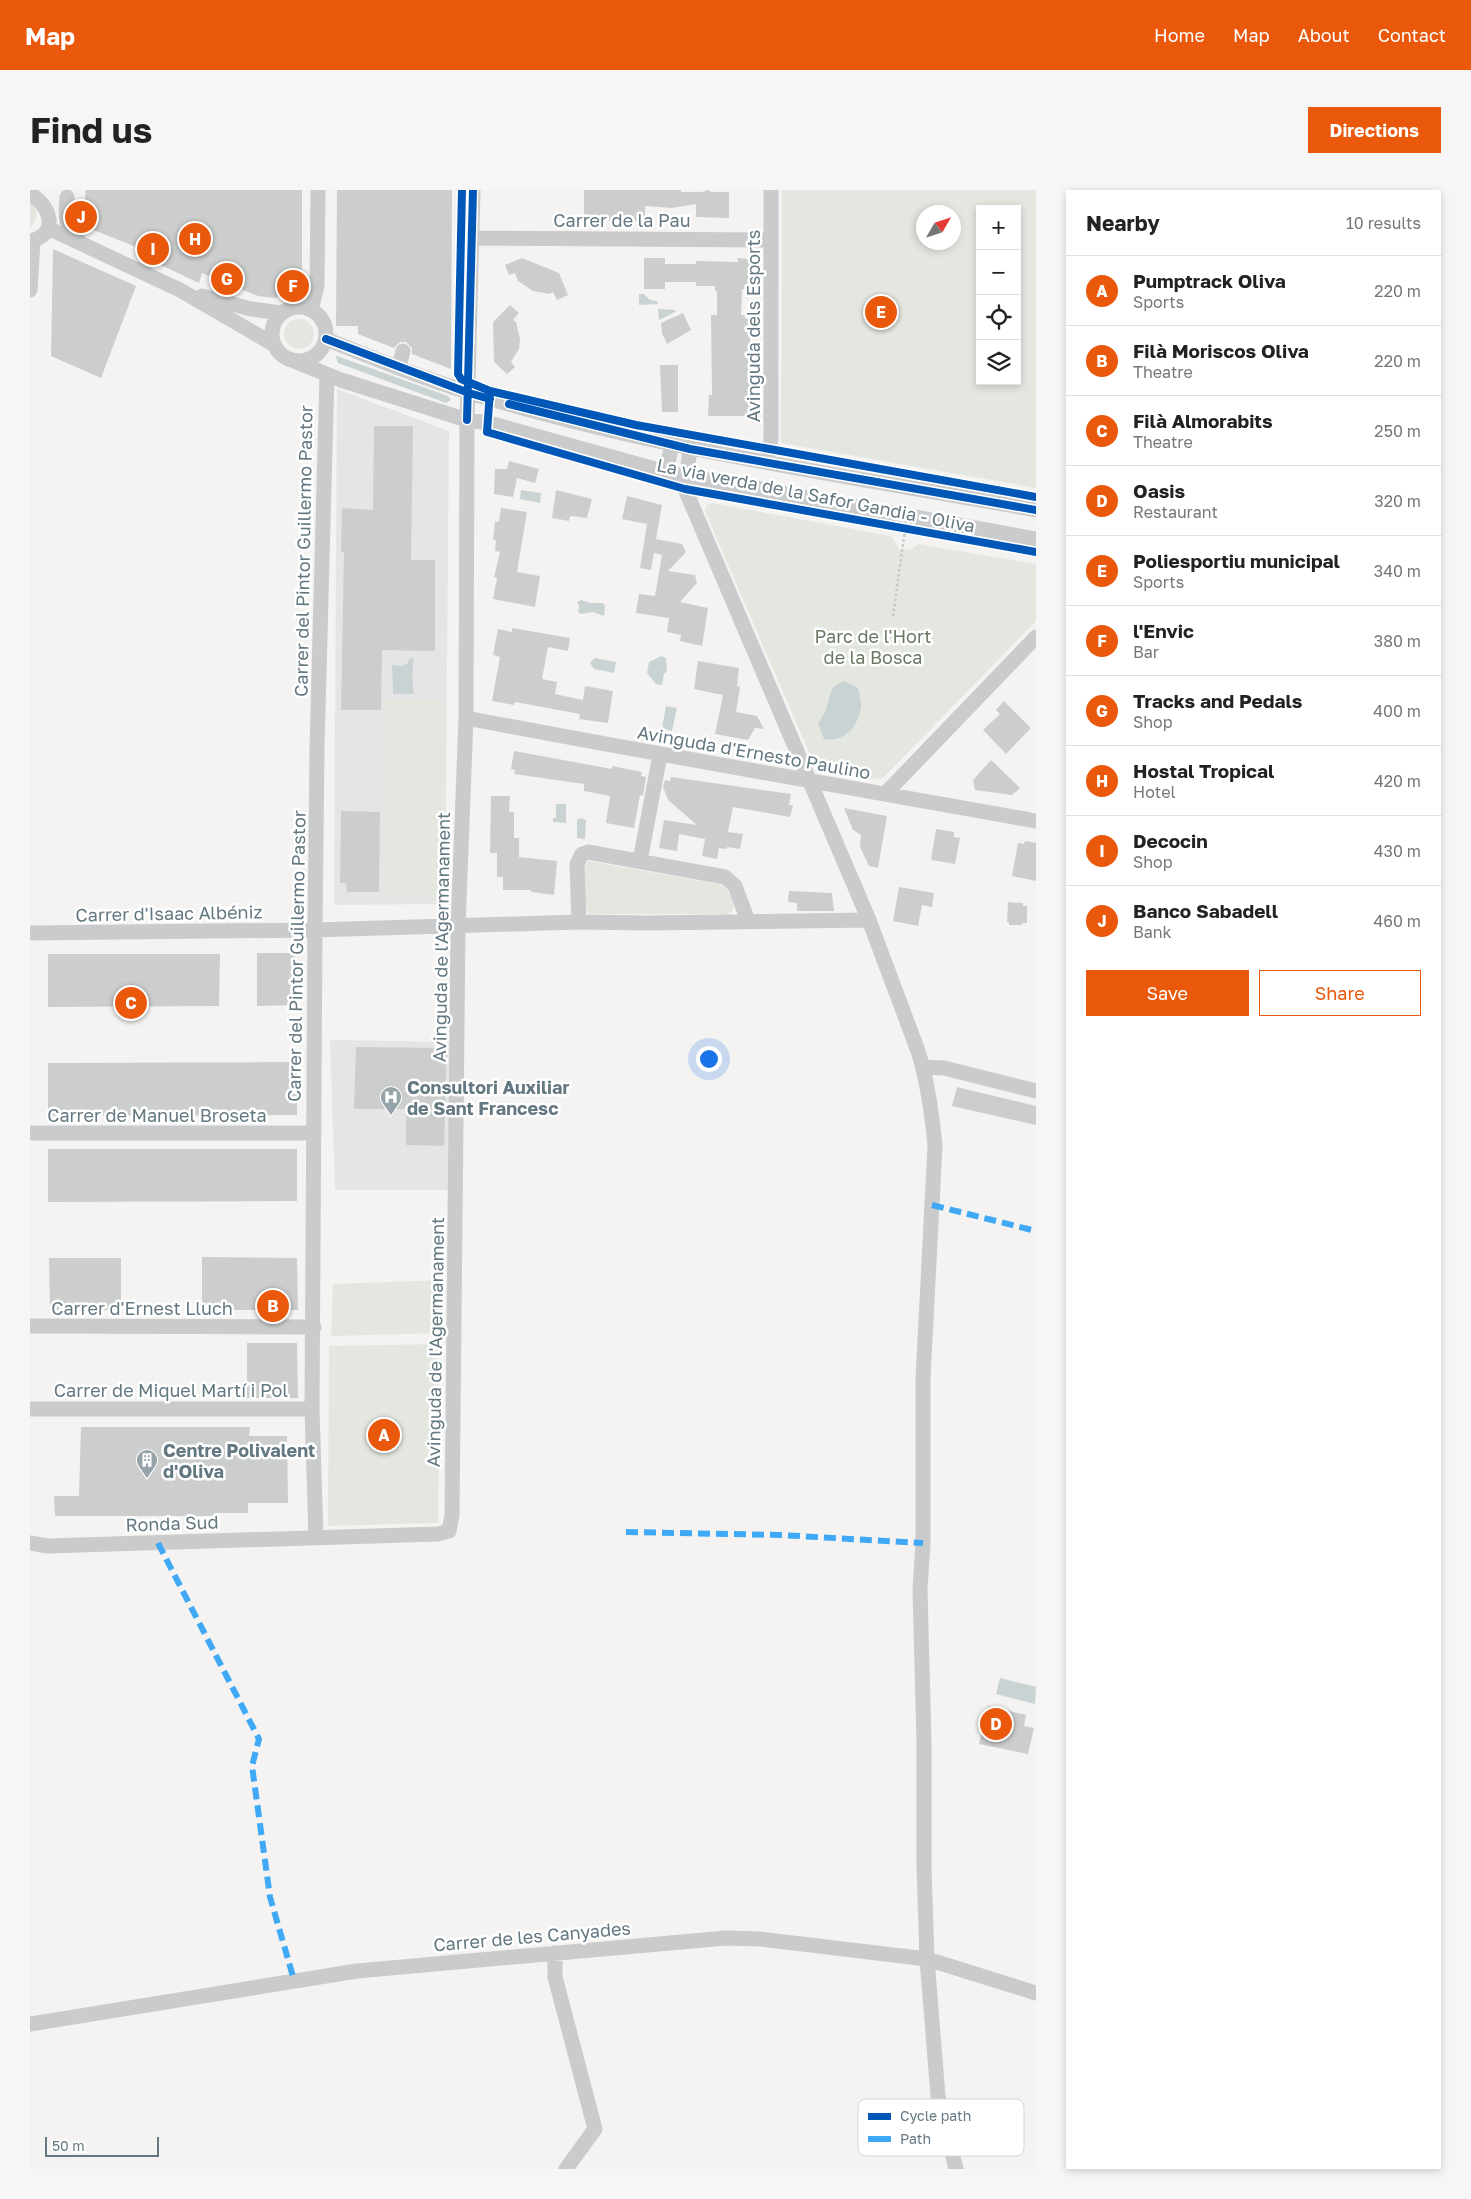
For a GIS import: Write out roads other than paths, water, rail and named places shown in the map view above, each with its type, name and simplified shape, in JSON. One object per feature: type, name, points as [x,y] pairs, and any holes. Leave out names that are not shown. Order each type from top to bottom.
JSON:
[{"type":"street","points":[[311,310],[316,286],[318,190]]},
{"type":"street","name":"Avinguda de l'Agermanament","points":[[316,1537],[438,1534],[449,1531],[452,1515],[458,927],[466,718],[467,420],[473,190]]},
{"type":"street","name":"Avinguda dels Esports","points":[[767,462],[771,439],[772,190]]},
{"type":"street","points":[[30,290],[32,241],[42,235],[68,193]]},
{"type":"street","points":[[68,193],[66,223],[71,233],[82,243]]},
{"type":"street","points":[[30,194],[42,202],[48,223],[82,243],[180,290],[273,344],[285,358],[327,375],[467,420],[489,424],[686,477],[1036,539]]},
{"type":"street","name":"Carrer de la Pau","points":[[472,238],[771,240]]},
{"type":"street","points":[[180,290],[251,309],[281,313],[296,307],[311,310],[323,322],[326,338],[318,354],[303,362],[294,361]]},
{"type":"street","points":[[273,344],[272,327],[281,313]]},
{"type":"street","points":[[326,338],[469,393],[582,423],[690,449],[1036,510]]},
{"type":"street","points":[[399,367],[403,351]]},
{"type":"street","name":"Carrer del Pintor Guillermo Pastor","points":[[316,1537],[312,1409],[314,1327],[313,1134],[317,747],[327,375]]},
{"type":"street","points":[[666,472],[672,444]]},
{"type":"street","points":[[690,449],[685,489],[869,920],[924,1067],[932,1110],[935,1146],[923,1378],[923,1543],[920,1589],[927,1959],[939,2099]]},
{"type":"street","points":[[885,794],[1036,637]]},
{"type":"street","name":"Avinguda d'Ernesto Paulino","points":[[466,718],[660,755],[1036,821]]},
{"type":"street","points":[[640,861],[660,755]]},
{"type":"street","points":[[578,922],[577,864],[582,854],[588,852],[729,879],[735,886],[748,921]]},
{"type":"street","name":"Carrer d'Isaac Albéniz","points":[[30,933],[315,930],[578,922],[869,920]]},
{"type":"street","points":[[924,1067],[944,1068],[1036,1091]]},
{"type":"street","name":"Carrer de Manuel Broseta","points":[[30,1133],[313,1134]]},
{"type":"street","name":"Carrer d'Ernest Lluch","points":[[30,1326],[314,1327]]},
{"type":"street","name":"Carrer de Miquel Martí i Pol","points":[[30,1409],[312,1409]]},
{"type":"street","name":"Ronda Sud","points":[[30,1543],[47,1546],[316,1537]]},
{"type":"street","name":"Carrer de les Canyades","points":[[30,2024],[357,1971],[726,1938],[760,1939],[927,1959],[1036,1993]]},
{"type":"street","points":[[555,1953],[555,1977],[595,2129],[566,2169]]},
{"type":"street","points":[[953,2156],[956,2169]]},
{"type":"place","name":"Banco Sabadell","points":[[81,217]]},
{"type":"place","name":"Hostal Tropical","points":[[195,239]]},
{"type":"place","name":"Decocin","points":[[153,249]]},
{"type":"place","name":"Tracks and Pedals","points":[[227,279]]},
{"type":"place","name":"l'Envic","points":[[293,286]]},
{"type":"place","name":"Poliesportiu municipal","points":[[881,312]]},
{"type":"place","name":"Filà Almorabits","points":[[131,1003]]},
{"type":"place","name":"Consultori Auxiliar de Sant Francesc","points":[[391,1116]]},
{"type":"place","name":"Filà Moriscos Oliva","points":[[273,1306]]},
{"type":"place","name":"Pumptrack Oliva","points":[[384,1435]]},
{"type":"place","name":"Centre Polivalent d'Oliva","points":[[147,1479]]},
{"type":"place","name":"Oasis","points":[[996,1724]]},
{"type":"park label","name":"Parc de l'Hort de la Bosca","points":[[873,646]]}]
